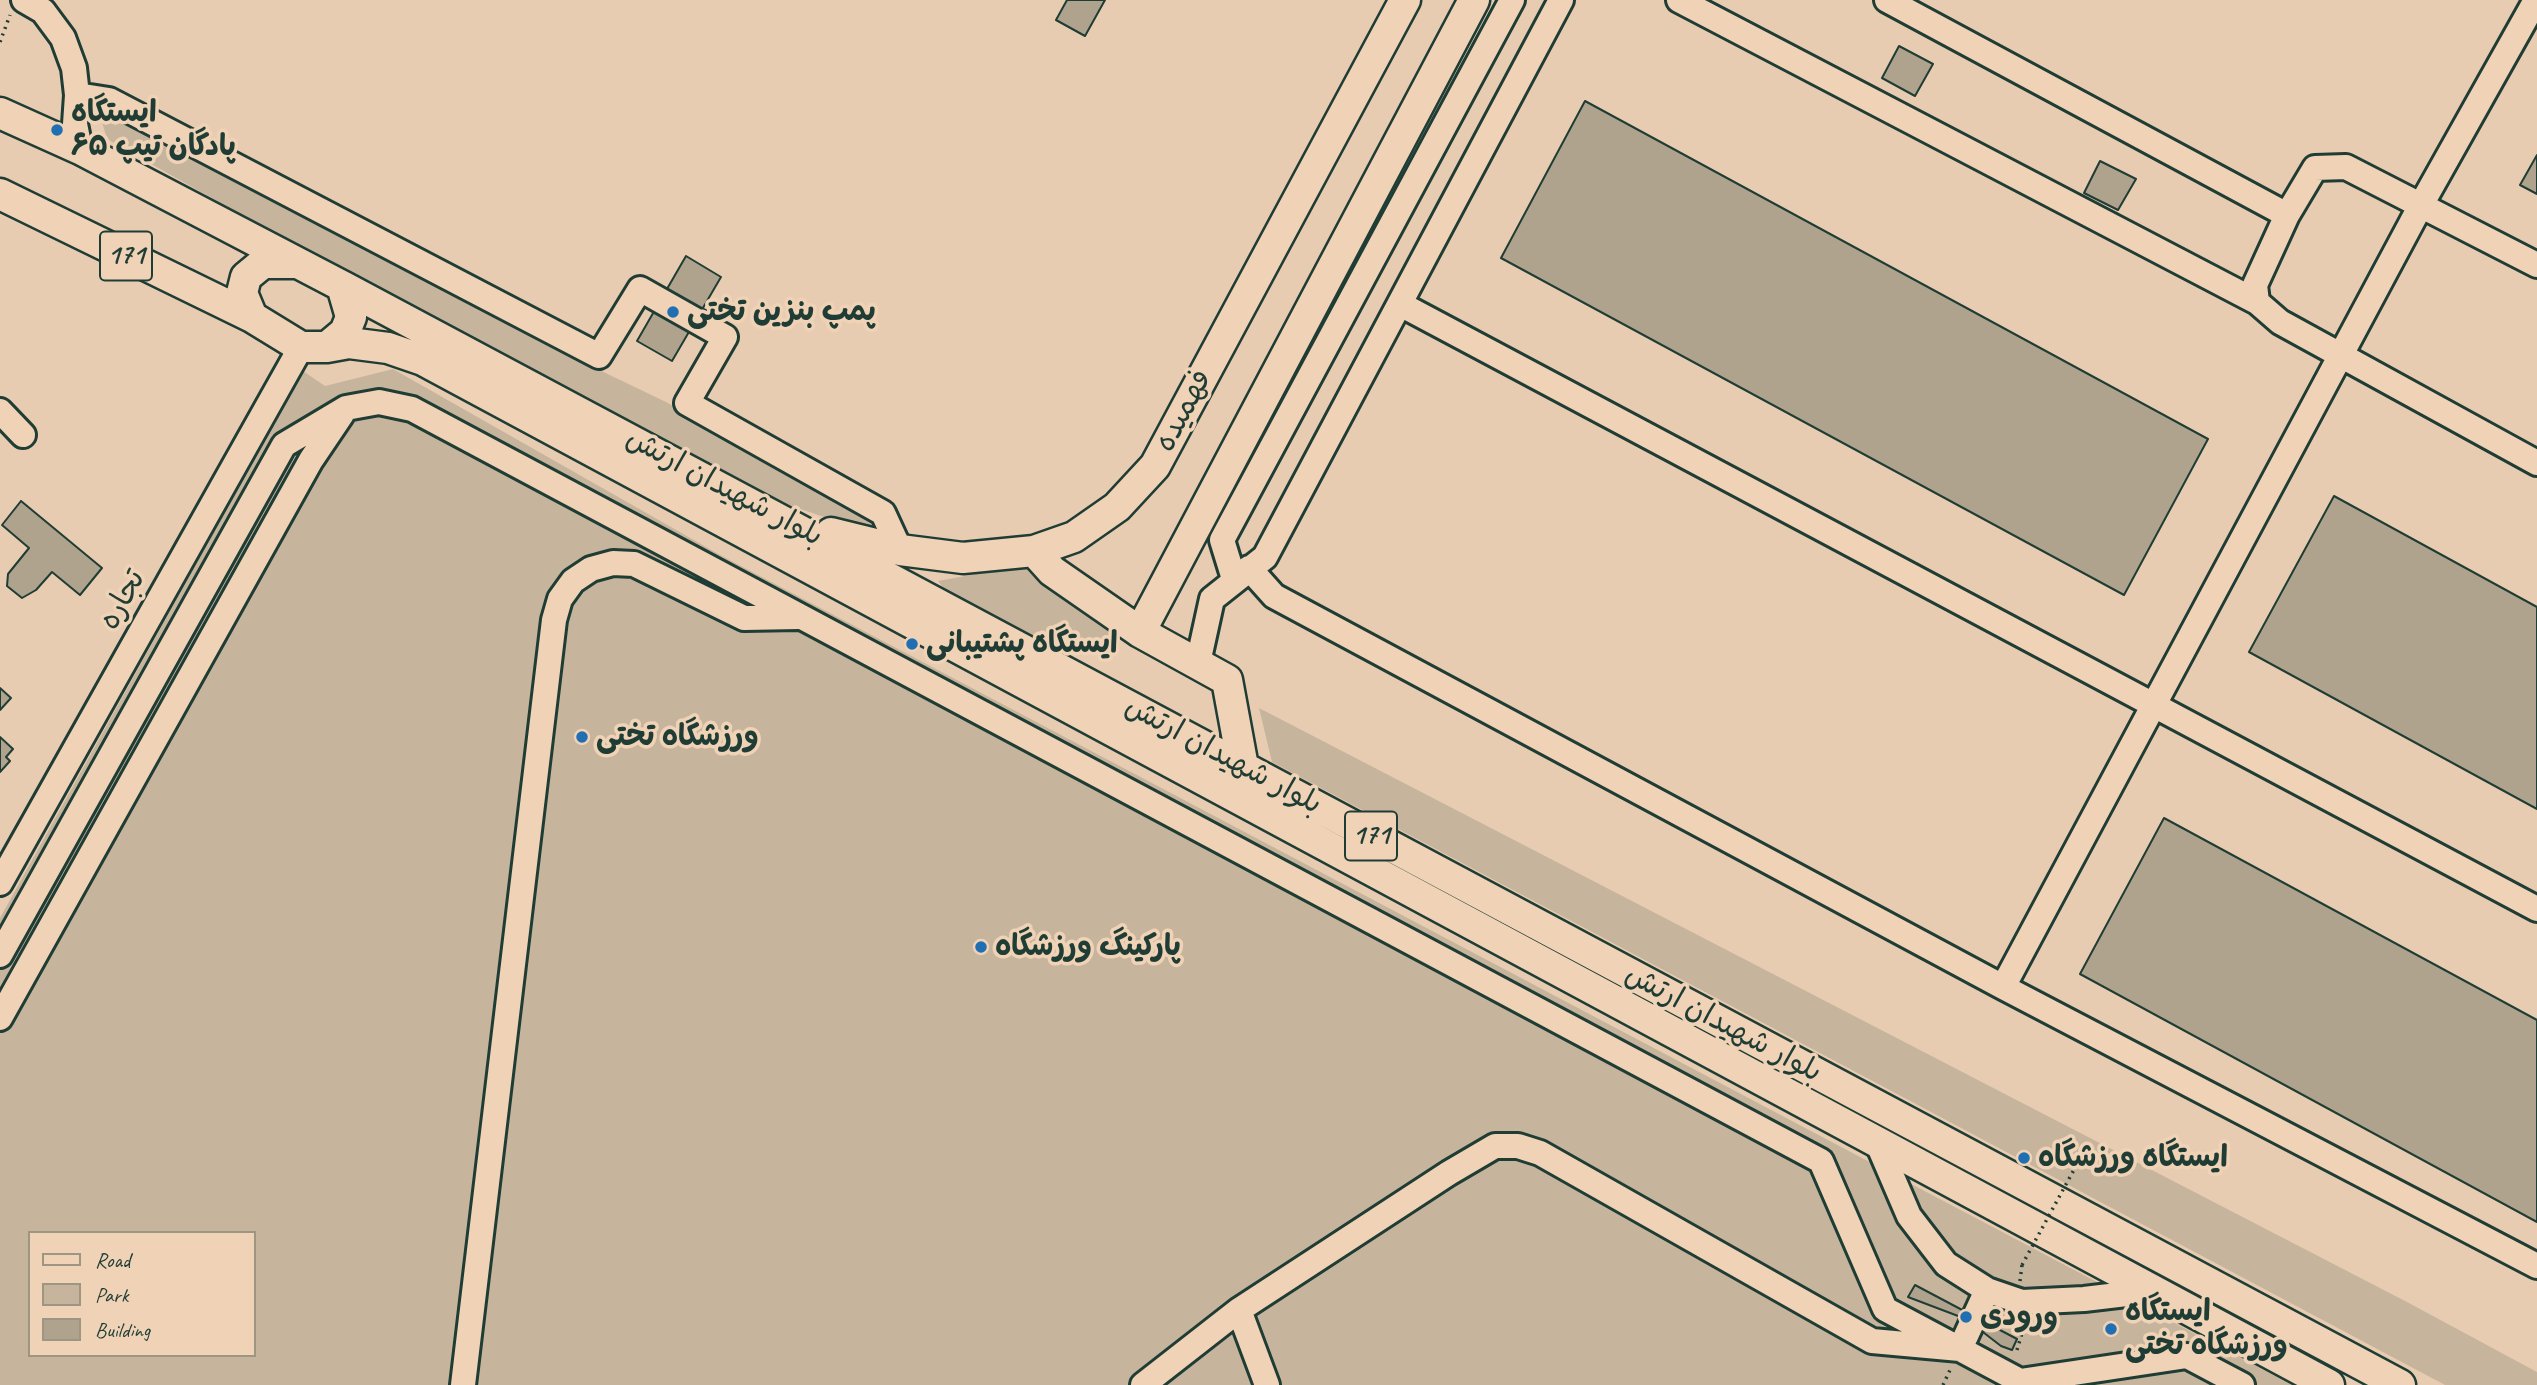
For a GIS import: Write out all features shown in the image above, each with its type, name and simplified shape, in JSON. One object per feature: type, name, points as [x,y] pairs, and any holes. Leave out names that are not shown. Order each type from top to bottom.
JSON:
[{"type":"main road","name":"فهمیده","points":[[785,521],[900,550],[963,558],[1034,551],[1074,537],[1117,507],[1155,466],[1405,0]]},
{"type":"main road","points":[[1140,632],[1474,0]]},
{"type":"main road","name":"171","points":[[0,113],[80,149],[298,263]]},
{"type":"main road","name":"171","points":[[0,194],[253,317]]},
{"type":"main road","points":[[263,263],[298,263],[342,286],[351,317],[345,332],[314,347],[253,317],[242,293],[246,277],[263,263]]},
{"type":"main road","name":"بلوار شهیدان ارتش","points":[[342,286],[2400,1385]]},
{"type":"main road","name":"بلوار شهیدان ارتش","points":[[314,347],[349,343],[388,348],[423,360],[2329,1385]]},
{"type":"main road","points":[[1034,551],[1052,571],[1140,632],[1227,680],[1243,767]]},
{"type":"street","points":[[1513,0],[1222,540],[1242,573],[1274,596],[2003,987],[2537,1266]]},
{"type":"street","points":[[1198,663],[1212,599],[1265,557],[1561,0]]},
{"type":"street","points":[[1679,0],[2257,302],[2280,322],[2537,463]]},
{"type":"street","points":[[1886,0],[2287,215]]},
{"type":"street","points":[[2003,987],[2421,205],[2536,0]]},
{"type":"street","points":[[31,6],[63,38],[74,68],[77,95],[75,124],[80,149]]},
{"type":"street","points":[[77,95],[109,100],[599,356],[640,289],[725,337],[687,403],[883,513],[900,550]]},
{"type":"street","points":[[2257,302],[2255,285],[2287,215],[2315,168],[2346,167],[2537,265]]},
{"type":"street","points":[[1400,304],[2537,909]]},
{"type":"street","name":"تجاره","points":[[0,883],[314,347]]},
{"type":"street","points":[[0,955],[284,445],[346,408],[379,402],[412,409],[1821,1161],[1885,1309],[2020,1381],[2187,1356],[2242,1385]]},
{"type":"street","points":[[0,1018],[311,460],[346,408]]},
{"type":"street","points":[[0,411],[23,435]]},
{"type":"street","points":[[463,1385],[552,634],[560,599],[573,581],[592,569],[612,563],[634,564],[744,618],[801,617]]},
{"type":"street","points":[[1878,1144],[1909,1216],[1946,1264],[1987,1290],[2022,1303],[2084,1300],[2152,1291]]},
{"type":"street","points":[[1143,1385],[1239,1310],[1495,1146],[1518,1146],[1540,1153],[1872,1341],[1960,1349]]},
{"type":"street","points":[[1960,1349],[1987,1290]]},
{"type":"street","points":[[1239,1310],[1267,1385]]},
{"type":"path","points":[[0,42],[31,6]]},
{"type":"path","points":[[2022,1265],[2082,1155]]},
{"type":"green space","points":[[110,108],[539,341],[666,402],[872,516],[888,539],[789,505],[224,205],[107,139],[99,112]]},
{"type":"green space","name":"ورزشگاه تختی","points":[[393,369],[722,556],[2292,1385],[0,1385],[0,918],[303,371],[325,386]]},
{"type":"green space","points":[[1030,564],[1121,630],[1066,656],[950,597],[938,581]]},
{"type":"green space","points":[[1259,708],[2407,1302],[2537,1372],[2537,1385],[2445,1385],[1272,762]]},
{"type":"building","points":[[1067,0],[1105,0],[1085,36],[1056,20]]},
{"type":"building","points":[[1899,46],[1933,64],[1915,96],[1882,78]]},
{"type":"building","points":[[1585,101],[2208,439],[2124,595],[1501,258]]},
{"type":"building","points":[[2537,155],[2537,194],[2520,185]]},
{"type":"building","points":[[2100,161],[2136,179],[2118,210],[2084,193]]},
{"type":"building","points":[[686,256],[721,277],[672,361],[637,341]]},
{"type":"building","points":[[2334,496],[2537,607],[2537,809],[2249,652]]},
{"type":"building","points":[[21,501],[102,568],[80,595],[52,572],[36,590],[22,598],[7,586],[8,574],[29,548],[2,525]]},
{"type":"building","points":[[0,688],[11,698],[0,710]]},
{"type":"building","points":[[0,737],[13,749],[6,757],[10,761],[0,772]]},
{"type":"building","points":[[2164,818],[2537,1020],[2537,1222],[2080,974]]},
{"type":"building","name":"ورودی","points":[[1915,1285],[2017,1339],[2012,1350],[2001,1346],[1966,1319],[1908,1297]]},
{"type":"place","name":"ایستگاه پادگان تیپ ۶۵","points":[[57,130]]},
{"type":"place","name":"پمپ بنزین تختی","points":[[673,312]]},
{"type":"place","name":"ایستگاه پشتیبانی","points":[[912,644]]},
{"type":"place","name":"ورزشگاه تختی","points":[[582,737]]},
{"type":"place","name":"پارکینگ ورزشگاه","points":[[981,947]]},
{"type":"place","name":"ایستگاه ورزشگاه","points":[[2024,1158]]},
{"type":"place","name":"ورودی","points":[[1966,1317]]},
{"type":"place","name":"ایستگاه ورزشگاه تختی","points":[[2111,1329]]}]
